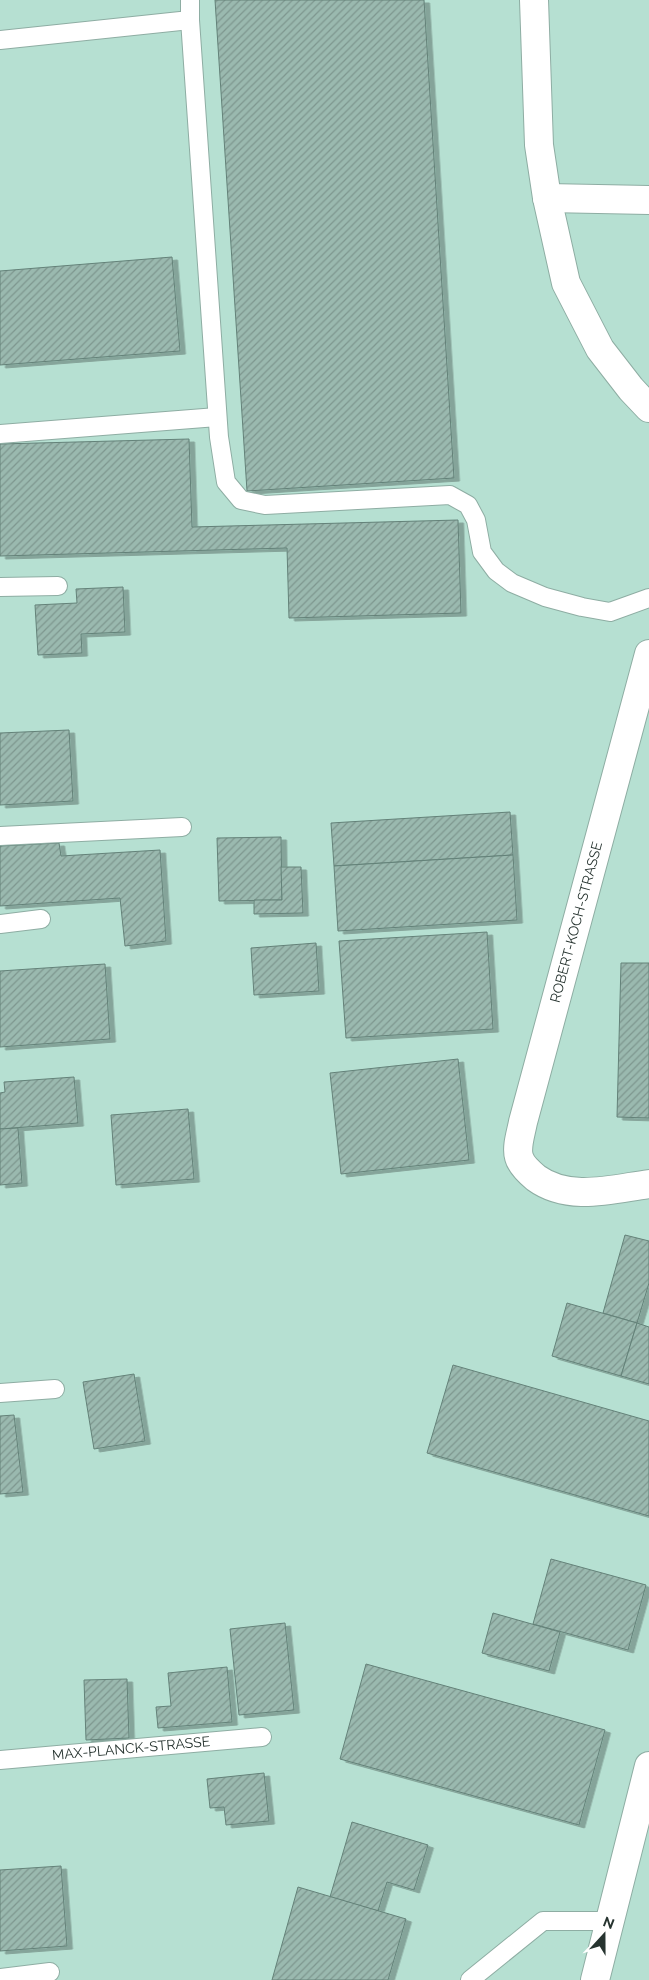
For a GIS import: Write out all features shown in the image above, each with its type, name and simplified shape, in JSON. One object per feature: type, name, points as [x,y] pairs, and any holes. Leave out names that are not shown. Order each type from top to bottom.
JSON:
[{"type":"street","points":[[534,0],[539,145],[547,198],[566,283],[600,349],[631,389],[649,408]]},
{"type":"street","points":[[547,198],[649,200]]},
{"type":"street","name":"ROBERT-KOCH-STRASSE","points":[[649,654],[639,720],[519,1141],[519,1157],[528,1171],[543,1182],[566,1192],[595,1192],[649,1184]]},
{"type":"street","points":[[596,1980],[649,1766]]},
{"type":"lane","points":[[190,0],[218,417],[226,482],[241,500],[265,505],[450,496],[468,505],[476,520],[482,552],[496,571],[512,583],[545,597],[610,612],[649,598]]},
{"type":"lane","points":[[0,40],[190,20]]},
{"type":"lane","points":[[0,434],[218,417]]},
{"type":"lane","points":[[0,587],[58,586]]},
{"type":"lane","points":[[0,836],[182,827]]},
{"type":"lane","points":[[0,924],[41,919]]},
{"type":"lane","points":[[0,1393],[56,1388]]},
{"type":"lane","name":"MAX-PLANCK-STRASSE","points":[[0,1760],[262,1737]]},
{"type":"lane","points":[[470,1980],[543,1921],[610,1921]]},
{"type":"lane","points":[[0,1978],[50,1972]]},
{"type":"shaded area","points":[[0,0],[649,0],[649,1980],[0,1980]]},
{"type":"building","points":[[215,0],[424,0],[454,478],[247,491]]},
{"type":"building","points":[[172,257],[180,351],[0,365],[0,271]]},
{"type":"building","points":[[189,439],[192,527],[458,520],[461,613],[289,618],[287,548],[0,556],[0,444]]},
{"type":"building","points":[[123,587],[125,632],[81,634],[82,653],[38,655],[35,605],[77,603],[76,589]]},
{"type":"building","points":[[69,730],[73,801],[0,805],[0,733]]},
{"type":"building","points":[[510,812],[513,855],[334,866],[331,823]]},
{"type":"building","points":[[281,837],[282,900],[219,901],[217,838]]},
{"type":"building","points":[[59,843],[61,856],[160,850],[166,941],[125,946],[120,898],[0,906],[0,846]]},
{"type":"building","points":[[513,855],[517,920],[338,931],[334,866]]},
{"type":"building","points":[[281,867],[301,867],[303,913],[254,914],[254,900],[282,900]]},
{"type":"building","points":[[487,932],[493,1029],[346,1038],[339,941]]},
{"type":"building","points":[[316,943],[319,991],[254,995],[251,948]]},
{"type":"building","points":[[621,963],[649,963],[649,1118],[617,1117]]},
{"type":"building","points":[[105,964],[110,1039],[0,1047],[0,971]]},
{"type":"building","points":[[458,1059],[469,1160],[341,1174],[330,1073]]},
{"type":"building","points":[[74,1077],[78,1123],[0,1129],[0,1093],[5,1092],[4,1082]]},
{"type":"building","points":[[188,1109],[194,1179],[116,1185],[111,1115]]},
{"type":"building","points":[[18,1128],[22,1183],[0,1185],[0,1129]]},
{"type":"building","points":[[625,1235],[649,1241],[649,1283],[637,1323],[603,1313]]},
{"type":"building","points":[[567,1303],[637,1323],[621,1376],[552,1356]]},
{"type":"building","points":[[637,1323],[649,1327],[649,1384],[621,1376]]},
{"type":"building","points":[[453,1365],[649,1421],[649,1516],[427,1453]]},
{"type":"building","points":[[134,1374],[145,1441],[94,1449],[83,1382]]},
{"type":"building","points":[[14,1415],[23,1492],[0,1494],[0,1416]]},
{"type":"building","points":[[551,1559],[646,1585],[628,1650],[533,1624]]},
{"type":"building","points":[[493,1613],[560,1632],[549,1671],[482,1653]]},
{"type":"building","points":[[285,1623],[294,1710],[239,1715],[230,1629]]},
{"type":"building","points":[[366,1664],[605,1730],[579,1825],[340,1759]]},
{"type":"building","points":[[227,1667],[232,1722],[158,1728],[156,1707],[171,1706],[168,1673]]},
{"type":"building","points":[[127,1679],[129,1738],[86,1740],[84,1680]]},
{"type":"building","points":[[264,1773],[269,1821],[226,1825],[224,1807],[210,1808],[207,1779]]},
{"type":"building","points":[[352,1822],[428,1845],[414,1890],[387,1882],[378,1911],[330,1897]]},
{"type":"building","points":[[61,1866],[67,1946],[0,1951],[0,1870]]},
{"type":"building","points":[[298,1887],[406,1919],[388,1980],[272,1980]]}]
